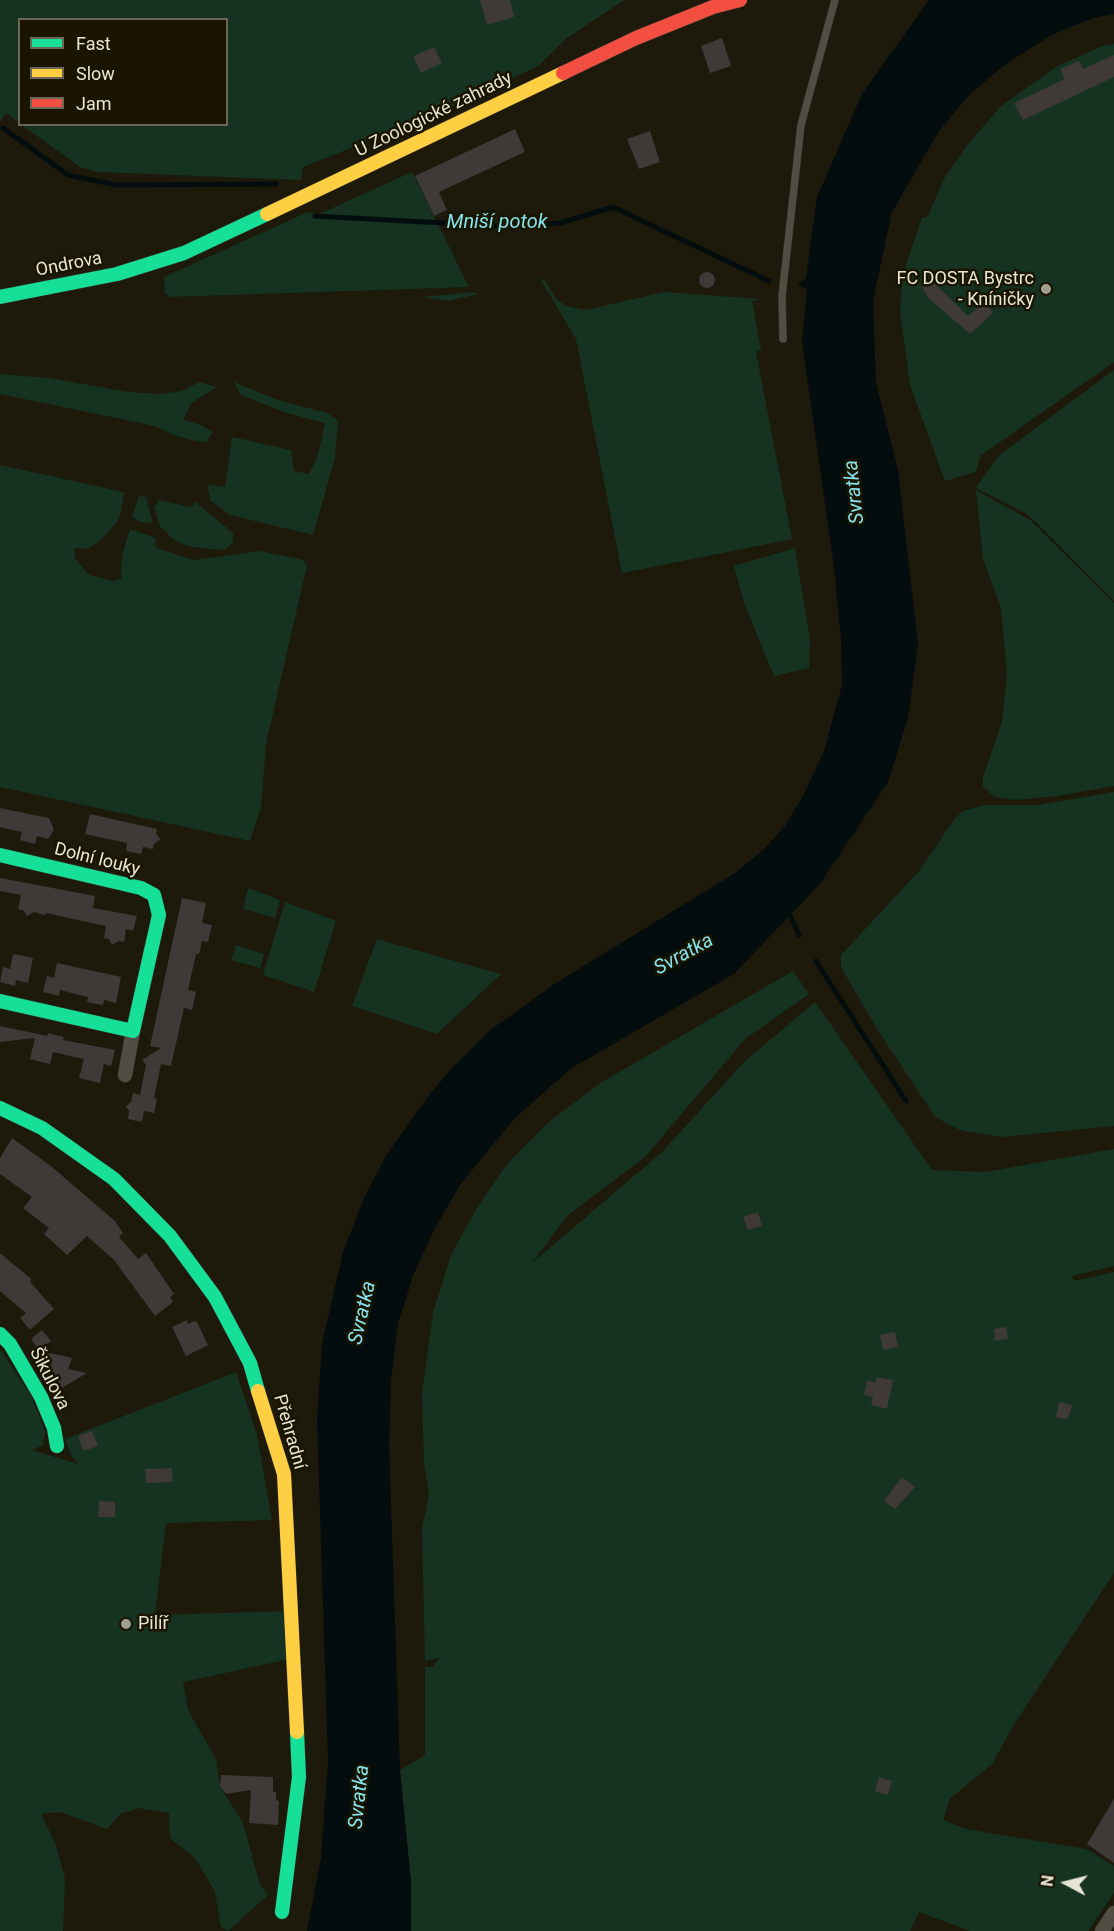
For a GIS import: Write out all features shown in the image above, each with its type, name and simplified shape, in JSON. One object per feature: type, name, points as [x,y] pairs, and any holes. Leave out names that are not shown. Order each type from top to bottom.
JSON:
[{"type":"street","name":"U Zoologické zahrady","points":[[145,266],[220,238],[636,38],[713,7],[740,0]]},
{"type":"street","name":"Ondrova","points":[[0,297],[145,266]]},
{"type":"street","name":"Dolní louky","points":[[0,855],[141,888],[154,895],[159,915],[125,1075]]},
{"type":"street","points":[[0,1001],[133,1031]]},
{"type":"street","name":"Přehradní","points":[[0,1108],[42,1128],[114,1179],[130,1195],[170,1236],[215,1296],[250,1364],[284,1474],[298,1777],[282,1912]]},
{"type":"street","name":"Šikulova","points":[[0,1334],[10,1344],[41,1397],[54,1428],[57,1446]]},
{"type":"street","points":[[1102,1931],[1114,1913]]},
{"type":"lane","points":[[783,339],[782,296],[801,125],[835,0]]},
{"type":"green space","points":[[0,0],[624,0],[567,38],[538,66],[434,115],[303,167],[301,180],[98,172],[80,167],[23,126],[228,126],[228,18],[18,18],[18,122],[6,113],[0,122]]},
{"type":"green space","name":"FC DOSTA Bystrc - Kníničky","points":[[1114,44],[1114,362],[980,456],[976,472],[945,481],[910,385],[900,311],[903,273],[922,218],[928,216],[945,177],[968,144],[1001,106],[1056,67],[1102,46]]},
{"type":"green space","points":[[412,172],[469,287],[170,297],[165,293],[164,277],[308,212],[319,214]]},
{"type":"green space","points":[[539,277],[546,282],[556,299],[566,306],[586,310],[664,292],[760,299],[752,301],[761,350],[756,352],[792,539],[622,573],[576,339]]},
{"type":"green space","points":[[473,292],[478,294],[448,301],[422,297]]},
{"type":"green space","points":[[1114,370],[1114,601],[1025,513],[976,488],[998,456]]},
{"type":"green space","points":[[0,374],[48,378],[129,392],[160,394],[182,391],[199,382],[217,387],[191,403],[183,420],[201,425],[213,432],[206,442],[195,441],[155,426],[0,394]]},
{"type":"green space","points":[[234,382],[278,400],[327,413],[338,421],[335,458],[313,535],[230,515],[210,500],[207,484],[225,487],[232,437],[291,450],[294,471],[309,474],[318,455],[325,423],[287,413],[241,395]]},
{"type":"green space","points":[[0,465],[124,492],[121,513],[116,523],[99,542],[87,549],[74,548],[75,558],[89,575],[114,581],[121,579],[122,556],[130,529],[155,538],[156,548],[194,560],[261,551],[303,560],[307,565],[266,744],[261,807],[250,841],[0,787]]},
{"type":"green space","points":[[976,490],[1030,520],[1114,603],[1114,786],[1058,796],[1015,800],[995,797],[983,787],[983,777],[1002,722],[1007,674],[1001,608],[983,559]]},
{"type":"green space","points":[[139,496],[146,497],[153,523],[140,522],[132,516]]},
{"type":"green space","points":[[159,500],[191,507],[195,502],[233,533],[233,542],[225,550],[187,546],[173,539],[160,526],[154,507]]},
{"type":"green space","points":[[795,548],[810,640],[809,668],[774,676],[744,603],[734,566]]},
{"type":"green space","points":[[1114,792],[1114,1126],[1003,1137],[963,1131],[947,1124],[934,1115],[877,1029],[841,967],[841,955],[920,870],[955,818],[963,811],[983,805],[1039,805]]},
{"type":"green space","points":[[248,888],[280,900],[275,918],[243,909]]},
{"type":"green space","points":[[285,902],[336,921],[314,992],[263,975]]},
{"type":"green space","points":[[377,939],[501,974],[437,1034],[352,1006]]},
{"type":"green space","points":[[236,945],[264,954],[260,968],[231,960]]},
{"type":"green space","points":[[793,971],[809,994],[745,1039],[646,1156],[568,1215],[532,1263],[662,1152],[744,1062],[815,1002],[932,1170],[985,1172],[1114,1149],[1114,1266],[1072,1276],[1074,1281],[1114,1272],[1114,1573],[1015,1723],[992,1764],[950,1799],[943,1820],[966,1829],[1087,1849],[1114,1866],[1114,1893],[1088,1931],[970,1931],[919,1912],[910,1931],[411,1931],[411,1883],[400,1770],[425,1755],[425,1667],[432,1667],[439,1658],[425,1661],[422,1528],[429,1494],[424,1464],[422,1393],[433,1313],[451,1255],[478,1206],[507,1164],[550,1121],[602,1082]]},
{"type":"green space","points":[[0,1349],[31,1396],[45,1431],[43,1445],[32,1450],[78,1464],[72,1457],[65,1439],[236,1372],[257,1435],[272,1520],[166,1523],[155,1615],[287,1611],[290,1659],[183,1682],[188,1710],[216,1759],[220,1786],[243,1823],[260,1885],[268,1895],[228,1931],[221,1927],[215,1892],[196,1859],[170,1838],[169,1813],[139,1808],[120,1814],[107,1829],[60,1812],[41,1814],[56,1845],[65,1879],[63,1931],[0,1931]]},
{"type":"water","name":"Svratka","points":[[929,0],[1114,0],[1114,14],[1093,18],[1052,35],[1007,63],[970,94],[939,131],[892,212],[873,301],[876,383],[898,470],[918,644],[908,718],[888,782],[819,885],[734,974],[570,1069],[514,1119],[460,1185],[435,1228],[414,1273],[398,1323],[391,1380],[389,1445],[400,1770],[411,1883],[411,1931],[307,1931],[321,1858],[328,1761],[317,1420],[322,1344],[343,1252],[364,1198],[387,1154],[430,1094],[489,1031],[556,983],[735,873],[764,849],[785,826],[804,794],[824,751],[842,685],[841,640],[834,567],[802,342],[807,290],[799,285],[799,282],[806,278],[817,197],[862,94]]},
{"type":"building","points":[[480,0],[510,0],[514,17],[487,25]]},
{"type":"building","points":[[722,38],[731,66],[710,73],[701,46]]},
{"type":"building","points":[[434,47],[442,63],[421,73],[413,56]]},
{"type":"building","points":[[1114,55],[1114,77],[1023,120],[1014,103],[1065,79],[1060,69],[1079,61],[1083,69]]},
{"type":"building","points":[[515,129],[525,152],[439,192],[447,210],[434,216],[415,176]]},
{"type":"building","points":[[650,131],[660,162],[639,169],[627,139]]},
{"type":"building","points":[[704,272],[710,272],[715,280],[713,286],[704,288],[699,283],[699,277]]},
{"type":"building","points":[[931,280],[968,316],[985,302],[993,313],[970,334],[928,298],[921,285]]},
{"type":"building","points":[[0,808],[49,818],[54,830],[48,839],[37,836],[35,844],[20,840],[22,832],[0,827]]},
{"type":"building","points":[[90,814],[157,829],[156,834],[161,839],[154,844],[153,849],[143,847],[141,854],[126,851],[127,843],[85,834]]},
{"type":"building","points":[[0,878],[95,896],[93,908],[137,916],[133,931],[126,929],[124,942],[119,941],[112,945],[109,939],[104,938],[106,926],[46,913],[45,915],[34,912],[27,916],[23,910],[18,909],[21,895],[0,891]]},
{"type":"building","points":[[182,898],[206,903],[202,923],[212,925],[208,942],[202,941],[199,954],[196,954],[188,990],[196,992],[192,1010],[184,1008],[171,1066],[161,1064],[154,1098],[157,1099],[154,1113],[144,1111],[142,1122],[128,1119],[129,1111],[126,1106],[131,1102],[133,1093],[140,1095],[146,1065],[142,1060],[161,1048],[150,1046]]},
{"type":"building","points":[[13,954],[33,958],[28,983],[16,980],[15,986],[0,982],[3,967],[10,969]]},
{"type":"building","points":[[57,963],[121,977],[116,1003],[104,1000],[103,1005],[87,1002],[88,997],[60,990],[59,996],[43,992],[47,976],[54,978]]},
{"type":"building","points":[[0,1026],[47,1036],[48,1033],[64,1037],[63,1040],[115,1050],[111,1066],[104,1064],[100,1083],[79,1078],[84,1059],[53,1052],[50,1064],[30,1059],[35,1038],[0,1042]]},
{"type":"building","points":[[12,1138],[52,1167],[115,1221],[123,1233],[119,1237],[138,1259],[146,1253],[174,1294],[170,1297],[173,1302],[155,1316],[114,1260],[87,1236],[67,1255],[44,1234],[49,1228],[23,1208],[32,1197],[0,1174],[0,1158]]},
{"type":"building","points":[[758,1212],[762,1226],[748,1230],[743,1217]]},
{"type":"building","points":[[0,1253],[31,1279],[30,1282],[54,1309],[30,1330],[20,1318],[26,1313],[0,1291]]},
{"type":"building","points":[[187,1320],[188,1324],[197,1322],[208,1345],[186,1356],[172,1327]]},
{"type":"building","points":[[1006,1327],[1008,1339],[995,1341],[994,1329]]},
{"type":"building","points":[[42,1330],[51,1341],[39,1350],[31,1339]]},
{"type":"building","points":[[895,1332],[898,1347],[883,1350],[880,1335]]},
{"type":"building","points":[[40,1351],[72,1358],[68,1369],[87,1373],[62,1388],[49,1366],[52,1365]]},
{"type":"building","points":[[876,1377],[893,1380],[887,1409],[871,1405],[873,1397],[864,1395],[867,1381],[876,1382]]},
{"type":"building","points":[[1059,1402],[1072,1405],[1068,1419],[1056,1417]]},
{"type":"building","points":[[92,1431],[98,1446],[83,1451],[78,1436]]},
{"type":"building","points":[[172,1468],[173,1482],[146,1483],[145,1469]]},
{"type":"building","points":[[902,1477],[915,1487],[895,1509],[884,1501]]},
{"type":"building","points":[[99,1501],[115,1502],[115,1517],[98,1517]]},
{"type":"building","points":[[221,1775],[273,1777],[273,1792],[276,1792],[276,1800],[279,1801],[278,1825],[249,1823],[251,1790],[226,1794],[220,1786]]},
{"type":"building","points":[[879,1777],[892,1781],[888,1795],[875,1791]]},
{"type":"building","points":[[1114,1799],[1114,1863],[1087,1844]]},
{"type":"waterway","name":"Mniší potok","points":[[3,128],[68,175],[116,185],[276,184]]},
{"type":"waterway","name":"Mniší potok","points":[[315,216],[498,226],[560,223],[613,207],[769,281]]},
{"type":"waterway","points":[[784,912],[790,916],[799,935]]},
{"type":"waterway","points":[[816,961],[906,1101]]},
{"type":"traffic: fast","points":[[0,297],[117,274],[184,253],[267,214]]},
{"type":"traffic: fast","points":[[0,855],[141,888],[154,895],[159,915],[133,1031],[0,1001]]},
{"type":"traffic: fast","points":[[0,1108],[42,1128],[114,1179],[170,1236],[215,1297],[250,1363],[258,1391]]},
{"type":"traffic: fast","points":[[0,1334],[10,1344],[41,1397],[54,1428],[57,1446]]},
{"type":"traffic: fast","points":[[282,1912],[299,1777],[297,1732]]},
{"type":"traffic: slow","points":[[267,214],[563,73]]},
{"type":"traffic: slow","points":[[258,1391],[284,1474],[297,1732]]},
{"type":"traffic: jam","points":[[563,73],[636,38],[713,7],[740,0]]},
{"type":"place","name":"FC DOSTA Bystrc - Kníničky","points":[[1046,289]]},
{"type":"place","name":"Pilíř","points":[[126,1624]]}]
